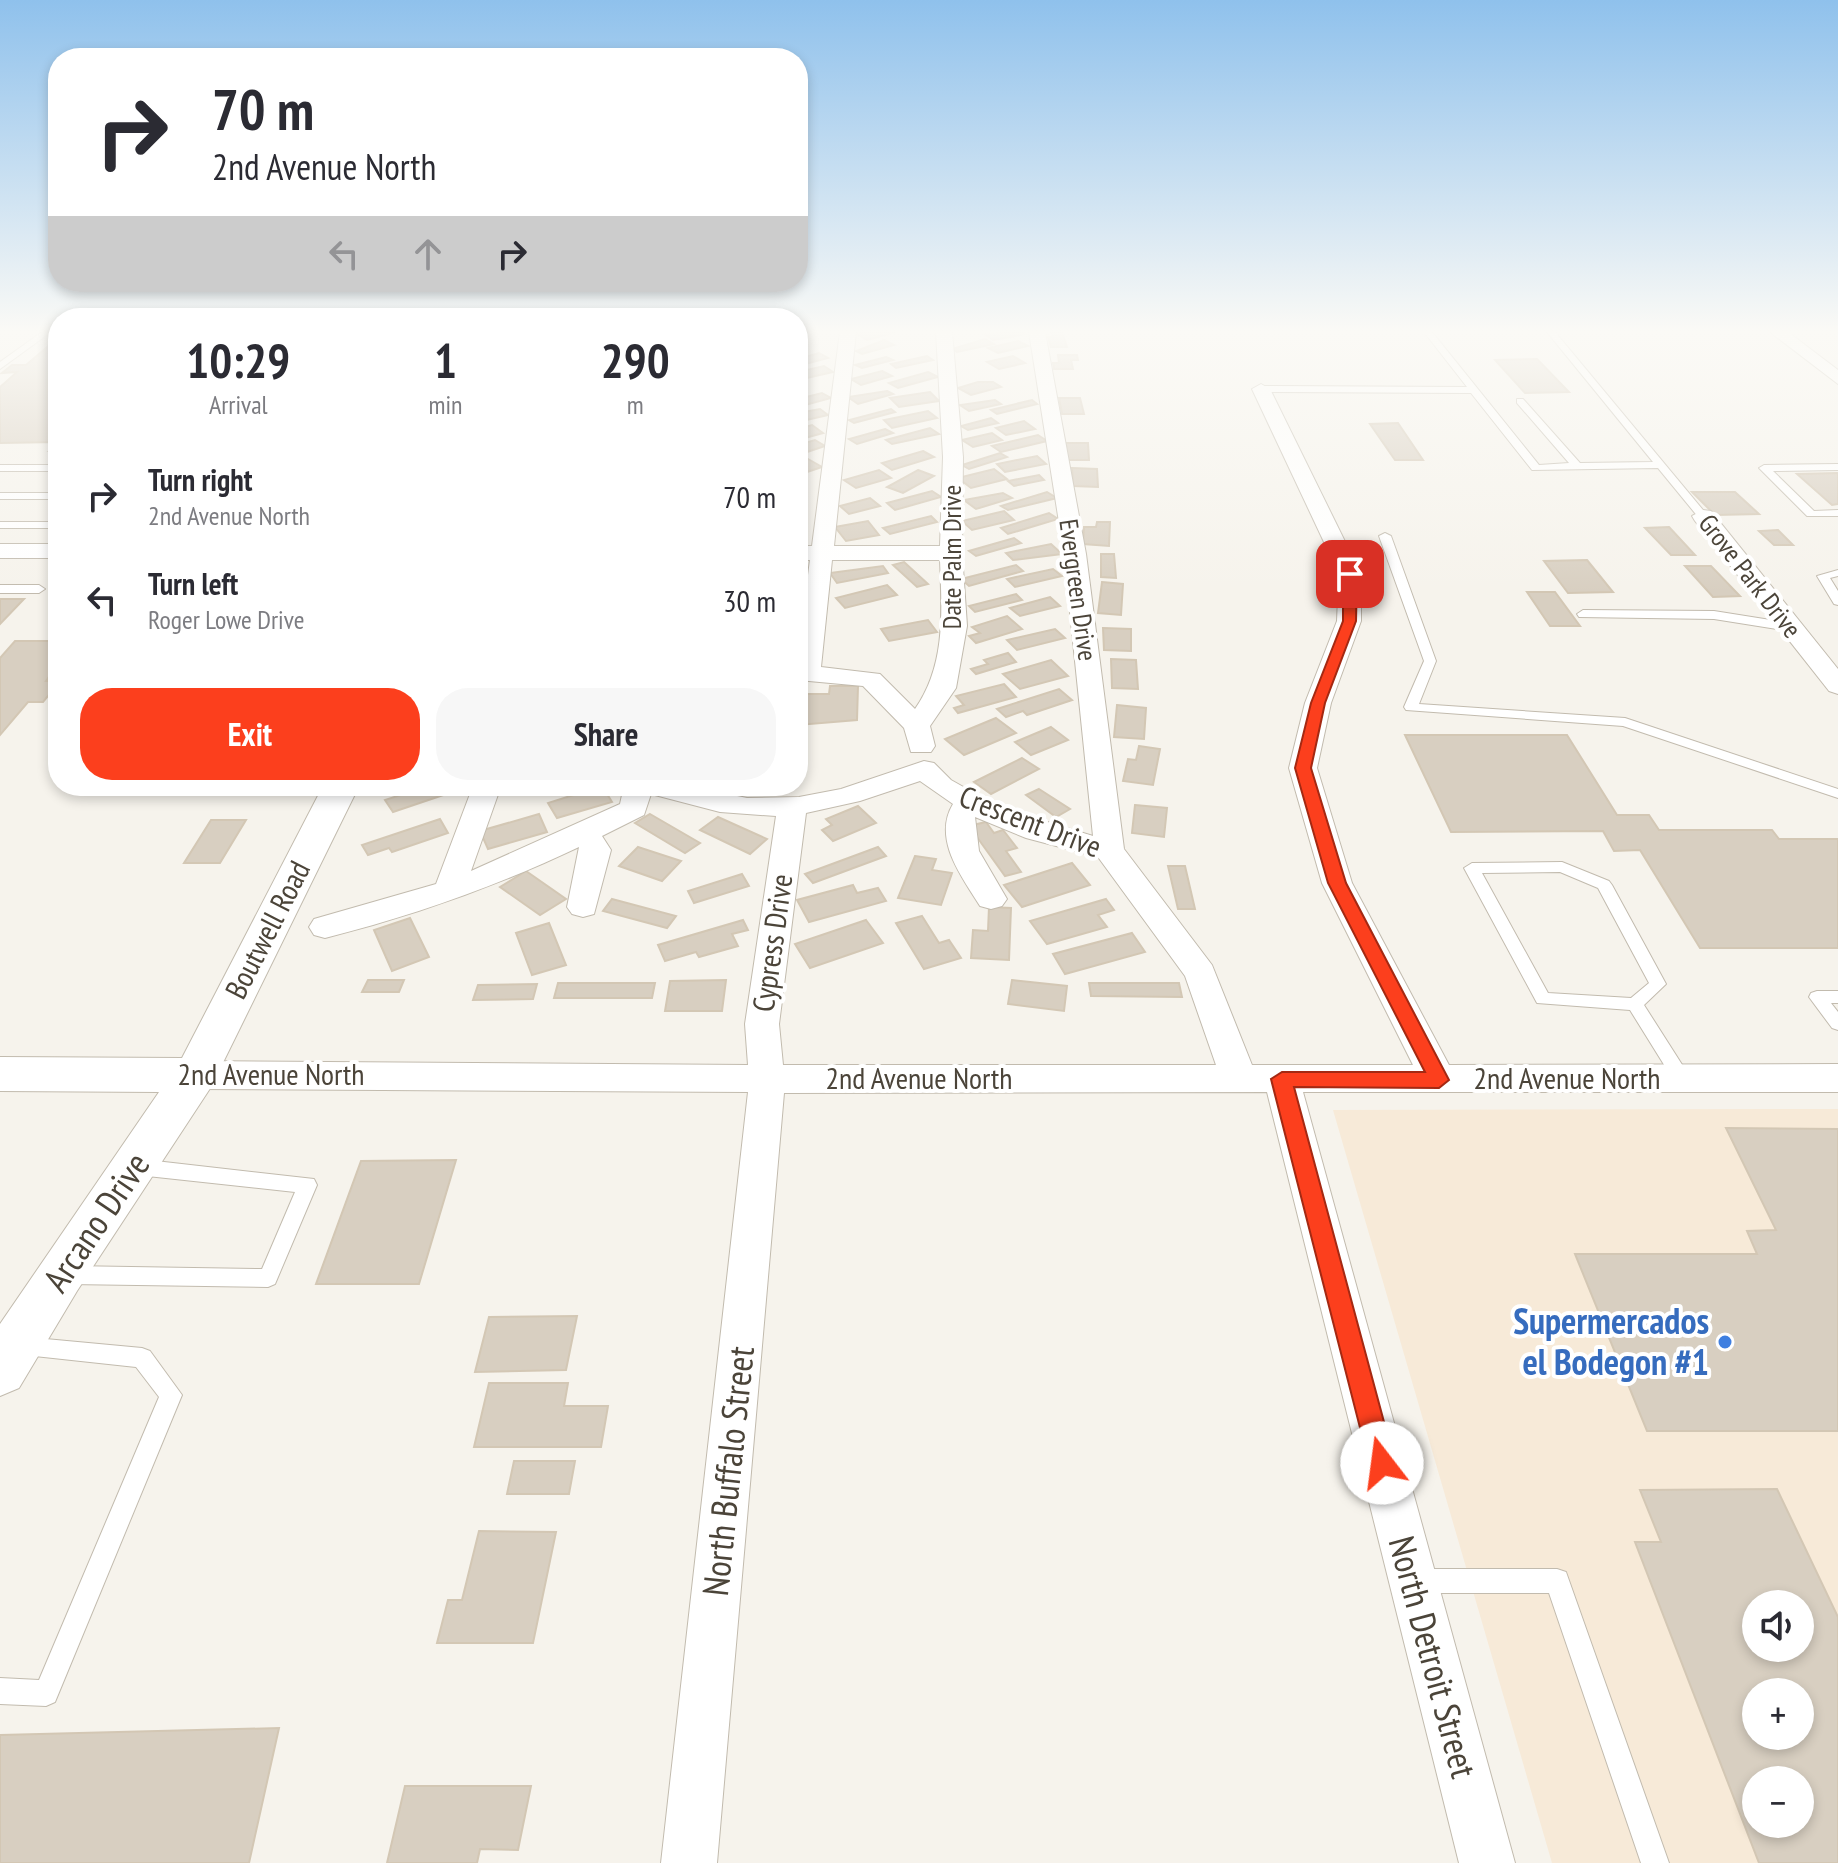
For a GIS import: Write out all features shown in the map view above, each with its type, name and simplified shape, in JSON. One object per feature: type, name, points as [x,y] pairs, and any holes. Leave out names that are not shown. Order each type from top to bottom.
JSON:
[{"type":"street","points":[[833,419],[809,553],[951,553]]},
{"type":"street","name":"Date Palm Drive","points":[[917,726],[943,688],[955,626],[950,419]]},
{"type":"street","name":"Evergreen Drive","points":[[1052,419],[1075,554],[1109,850]]},
{"type":"street","points":[[1275,419],[1350,574],[1349,621],[1318,703],[1303,768],[1337,883],[1439,1080]]},
{"type":"street","name":"Grove Park Drive","points":[[1703,516],[1838,686]]},
{"type":"street","points":[[0,551],[48,551]]},
{"type":"street","points":[[808,672],[871,679],[917,726],[924,769]]},
{"type":"street","name":"Crescent Drive","points":[[693,796],[720,803],[792,808],[858,796],[924,769],[941,786],[968,803],[1036,831],[1109,850],[1200,973],[1260,1079]]},
{"type":"street","name":"Boutwell Road","points":[[195,1075],[336,796]]},
{"type":"street","points":[[449,890],[483,796]]},
{"type":"street","points":[[325,927],[449,890],[585,834],[634,809],[636,796]]},
{"type":"street","points":[[968,803],[960,812],[958,832],[991,899]]},
{"type":"street","name":"Cypress Drive","points":[[767,1079],[762,1024],[792,808]]},
{"type":"street","points":[[583,907],[596,850],[585,834]]},
{"type":"street","name":"2nd Avenue North","points":[[0,1074],[767,1079],[1838,1078]]},
{"type":"street","name":"Arcano Drive","points":[[8,1359],[59,1275],[195,1075]]},
{"type":"street","name":"North Buffalo Street","points":[[689,1863],[767,1079]]},
{"type":"street","name":"North Detroit Street","points":[[1260,1079],[1413,1581],[1487,1863]]},
{"type":"lane","points":[[1497,419],[1536,468],[1663,465]]},
{"type":"lane","points":[[1536,419],[1577,466]]},
{"type":"lane","name":"Grove Park Drive","points":[[1624,419],[1703,516]]},
{"type":"lane","points":[[1838,467],[1764,468],[1811,514],[1838,513]]},
{"type":"lane","points":[[0,468],[48,468]]},
{"type":"lane","points":[[0,496],[48,496]]},
{"type":"lane","points":[[0,525],[48,525]]},
{"type":"lane","points":[[1385,536],[1430,661],[1411,707],[1625,722],[1838,794]]},
{"type":"lane","points":[[1838,573],[1823,576],[1838,601]]},
{"type":"lane","points":[[0,589],[39,589]]},
{"type":"lane","points":[[1583,614],[1714,615],[1790,627]]},
{"type":"lane","points":[[1562,867],[1604,885],[1658,984],[1635,1004],[1543,999],[1472,868],[1562,867]]},
{"type":"lane","points":[[1838,997],[1817,997],[1838,1024]]},
{"type":"lane","points":[[1635,1004],[1682,1079]]},
{"type":"lane","points":[[59,1275],[268,1278],[307,1185],[133,1166]]},
{"type":"lane","points":[[0,1691],[46,1693],[171,1395],[142,1358],[8,1359]]},
{"type":"lane","points":[[1413,1581],[1557,1581],[1655,1863]]},
{"type":"shaded area","points":[[1838,1109],[1838,1863],[1552,1863],[1333,1110]]},
{"type":"building","points":[[0,419],[48,419],[48,442],[0,443]]},
{"type":"building","points":[[853,419],[869,419],[854,423],[849,420]]},
{"type":"building","points":[[889,419],[933,419],[892,428],[884,420]]},
{"type":"building","points":[[987,419],[998,423],[968,430],[961,426]]},
{"type":"building","points":[[1024,421],[1035,429],[1006,435],[996,428]]},
{"type":"building","points":[[1398,423],[1423,460],[1395,460],[1370,424]]},
{"type":"building","points":[[812,425],[823,433],[808,437],[808,426]]},
{"type":"building","points":[[930,428],[939,434],[892,444],[886,440]]},
{"type":"building","points":[[885,429],[893,433],[857,444],[849,439]]},
{"type":"building","points":[[992,433],[1002,440],[973,447],[962,440]]},
{"type":"building","points":[[1038,435],[1047,441],[1001,452],[992,446]]},
{"type":"building","points":[[815,440],[825,446],[808,452],[808,442]]},
{"type":"building","points":[[1066,443],[1088,443],[1089,460],[1067,460]]},
{"type":"building","points":[[923,451],[934,457],[892,470],[882,463]]},
{"type":"building","points":[[1000,453],[1007,457],[969,469],[962,465]]},
{"type":"building","points":[[1037,456],[1046,464],[1005,472],[997,464]]},
{"type":"building","points":[[808,459],[822,467],[808,472]]},
{"type":"building","points":[[1072,468],[1097,469],[1098,487],[1073,486]]},
{"type":"building","points":[[994,469],[1007,479],[971,488],[958,478]]},
{"type":"building","points":[[879,470],[891,478],[856,488],[844,480]]},
{"type":"building","points":[[918,470],[934,476],[903,493],[887,487]]},
{"type":"building","points":[[1838,473],[1838,504],[1832,505],[1797,474]]},
{"type":"building","points":[[1039,475],[1044,480],[1014,486],[1008,481]]},
{"type":"building","points":[[932,491],[941,497],[895,510],[887,503]]},
{"type":"building","points":[[1047,492],[1057,498],[1008,510],[1001,506]]},
{"type":"building","points":[[1692,492],[1735,492],[1759,514],[1715,515]]},
{"type":"building","points":[[1003,493],[1012,498],[976,509],[964,500]]},
{"type":"building","points":[[870,498],[880,506],[849,514],[840,506]]},
{"type":"building","points":[[1004,511],[1014,520],[972,530],[962,521]]},
{"type":"building","points":[[1049,513],[1058,519],[1008,534],[1001,528]]},
{"type":"building","points":[[931,516],[937,522],[890,534],[883,528]]},
{"type":"building","points":[[868,521],[879,535],[846,541],[835,527]]},
{"type":"building","points":[[1097,522],[1110,522],[1109,546],[1083,544],[1084,527],[1096,527]]},
{"type":"building","points":[[1669,527],[1695,555],[1671,555],[1645,528]]},
{"type":"building","points":[[1778,530],[1793,545],[1774,545],[1759,531]]},
{"type":"building","points":[[1014,538],[1021,543],[976,556],[969,551]]},
{"type":"building","points":[[1051,544],[1062,554],[1013,560],[1006,553]]},
{"type":"building","points":[[1101,554],[1114,554],[1116,578],[1101,577]]},
{"type":"building","points":[[1587,560],[1613,592],[1568,593],[1544,561]]},
{"type":"building","points":[[904,562],[928,584],[917,587],[893,565]]},
{"type":"building","points":[[1016,565],[1023,571],[969,586],[961,579]]},
{"type":"building","points":[[883,566],[888,573],[837,583],[830,573]]},
{"type":"building","points":[[1685,566],[1711,566],[1740,596],[1713,597]]},
{"type":"building","points":[[1053,569],[1062,576],[1015,587],[1007,579]]},
{"type":"building","points":[[1102,582],[1123,584],[1121,615],[1098,613]]},
{"type":"building","points":[[887,585],[897,595],[845,608],[836,598]]},
{"type":"building","points":[[1527,592],[1555,592],[1580,626],[1550,626]]},
{"type":"building","points":[[1016,594],[1022,600],[975,612],[969,606]]},
{"type":"building","points":[[1050,597],[1060,606],[1020,616],[1010,608]]},
{"type":"building","points":[[0,599],[24,599],[0,624]]},
{"type":"building","points":[[1007,616],[1022,629],[976,643],[969,636],[980,633],[972,627]]},
{"type":"building","points":[[928,620],[937,632],[889,641],[881,629]]},
{"type":"building","points":[[1103,628],[1131,629],[1131,651],[1104,650]]},
{"type":"building","points":[[1055,629],[1065,638],[1017,650],[1007,640]]},
{"type":"building","points":[[15,641],[48,641],[48,696],[43,702],[28,702],[0,735],[0,658]]},
{"type":"building","points":[[1008,653],[1016,662],[976,674],[971,669],[988,664],[984,660]]},
{"type":"building","points":[[1111,659],[1136,660],[1138,689],[1112,688]]},
{"type":"building","points":[[1051,660],[1068,676],[1020,689],[1003,674]]},
{"type":"building","points":[[1004,684],[1016,697],[958,713],[954,708],[964,705],[956,696]]},
{"type":"building","points":[[830,686],[858,686],[857,720],[808,724],[808,694],[829,694]]},
{"type":"building","points":[[1059,689],[1072,700],[1027,715],[1023,711],[1006,717],[997,709]]},
{"type":"building","points":[[1117,705],[1146,708],[1144,739],[1114,737]]},
{"type":"building","points":[[996,718],[1016,733],[964,755],[945,739]]},
{"type":"building","points":[[1051,727],[1068,740],[1031,755],[1015,742]]},
{"type":"building","points":[[1405,735],[1567,735],[1617,815],[1649,815],[1659,830],[1772,830],[1779,839],[1838,839],[1838,948],[1700,948],[1640,850],[1614,851],[1603,831],[1451,832]]},
{"type":"building","points":[[1139,746],[1160,749],[1153,785],[1123,781],[1128,759],[1136,760]]},
{"type":"building","points":[[1022,758],[1039,769],[991,794],[974,782]]},
{"type":"building","points":[[1039,789],[1070,809],[1056,817],[1026,795]]},
{"type":"building","points":[[397,796],[440,796],[393,812],[385,800]]},
{"type":"building","points":[[570,796],[608,796],[612,802],[557,818],[548,803]]},
{"type":"building","points":[[1135,805],[1167,808],[1164,837],[1132,833]]},
{"type":"building","points":[[858,806],[876,823],[833,841],[822,830],[832,825],[826,819]]},
{"type":"building","points":[[539,814],[547,832],[488,849],[480,831]]},
{"type":"building","points":[[650,814],[700,843],[685,853],[635,823]]},
{"type":"building","points":[[718,817],[767,839],[750,854],[700,830]]},
{"type":"building","points":[[440,819],[448,833],[392,852],[389,848],[368,855],[362,845]]},
{"type":"building","points":[[211,820],[246,820],[220,863],[184,863]]},
{"type":"building","points":[[986,822],[994,833],[1003,830],[1017,848],[1006,851],[1021,872],[1005,876],[969,826]]},
{"type":"building","points":[[638,847],[681,861],[662,881],[619,866]]},
{"type":"building","points":[[878,847],[886,856],[813,883],[805,874]]},
{"type":"building","points":[[915,856],[936,859],[932,870],[952,873],[941,905],[898,898]]},
{"type":"building","points":[[1072,863],[1090,885],[1022,907],[1004,885]]},
{"type":"building","points":[[1168,866],[1185,866],[1195,909],[1178,909]]},
{"type":"building","points":[[526,871],[566,899],[540,915],[500,887]]},
{"type":"building","points":[[742,874],[749,886],[694,903],[688,891]]},
{"type":"building","points":[[853,885],[857,893],[878,888],[886,901],[809,922],[797,900]]},
{"type":"building","points":[[612,899],[676,916],[667,928],[603,911]]},
{"type":"building","points":[[1106,899],[1114,910],[1098,915],[1107,927],[1047,944],[1030,921]]},
{"type":"building","points":[[989,907],[1011,908],[1009,960],[971,958],[973,930],[988,931]]},
{"type":"building","points":[[922,916],[939,943],[949,940],[961,958],[924,969],[896,923]]},
{"type":"building","points":[[410,918],[429,957],[392,971],[374,930]]},
{"type":"building","points":[[743,920],[748,930],[732,934],[738,946],[699,957],[696,952],[665,961],[658,945]]},
{"type":"building","points":[[866,920],[883,943],[810,968],[795,944]]},
{"type":"building","points":[[549,923],[566,965],[532,975],[516,933]]},
{"type":"building","points":[[1132,933],[1145,952],[1065,974],[1053,954]]},
{"type":"building","points":[[368,980],[404,980],[399,992],[362,992]]},
{"type":"building","points":[[726,980],[722,1011],[665,1011],[670,981]]},
{"type":"building","points":[[1012,980],[1067,986],[1064,1011],[1008,1004]]},
{"type":"building","points":[[558,983],[655,983],[652,998],[554,998]]},
{"type":"building","points":[[1089,983],[1179,983],[1182,997],[1091,996]]},
{"type":"building","points":[[537,984],[533,999],[473,1000],[478,985]]},
{"type":"building","name":"Supermercados el Bodegon #1","points":[[1726,1128],[1838,1129],[1838,1431],[1647,1431],[1575,1254],[1757,1254],[1747,1231],[1776,1230]]},
{"type":"building","points":[[456,1160],[419,1284],[316,1284],[361,1161]]},
{"type":"building","points":[[577,1316],[566,1370],[475,1372],[489,1317]]},
{"type":"building","points":[[489,1383],[568,1383],[564,1406],[608,1406],[601,1447],[474,1447]]},
{"type":"building","points":[[514,1461],[575,1461],[569,1494],[507,1494]]},
{"type":"building","points":[[1777,1489],[1838,1617],[1838,1863],[1759,1863],[1749,1838],[1814,1838],[1814,1766],[1742,1766],[1742,1819],[1635,1542],[1661,1542],[1640,1490]]},
{"type":"building","points":[[479,1531],[556,1532],[533,1643],[437,1643],[448,1600],[462,1600]]},
{"type":"building","points":[[279,1728],[249,1863],[0,1863],[0,1735]]},
{"type":"building","points":[[405,1786],[531,1786],[518,1850],[480,1849],[477,1863],[387,1863]]},
{"type":"place","name":"Supermercados el Bodegon #1","points":[[1725,1342]]},
{"type":"route","points":[[1350,574],[1349,621],[1318,703],[1303,768],[1337,883],[1439,1080],[1282,1079],[1382,1463]]}]
